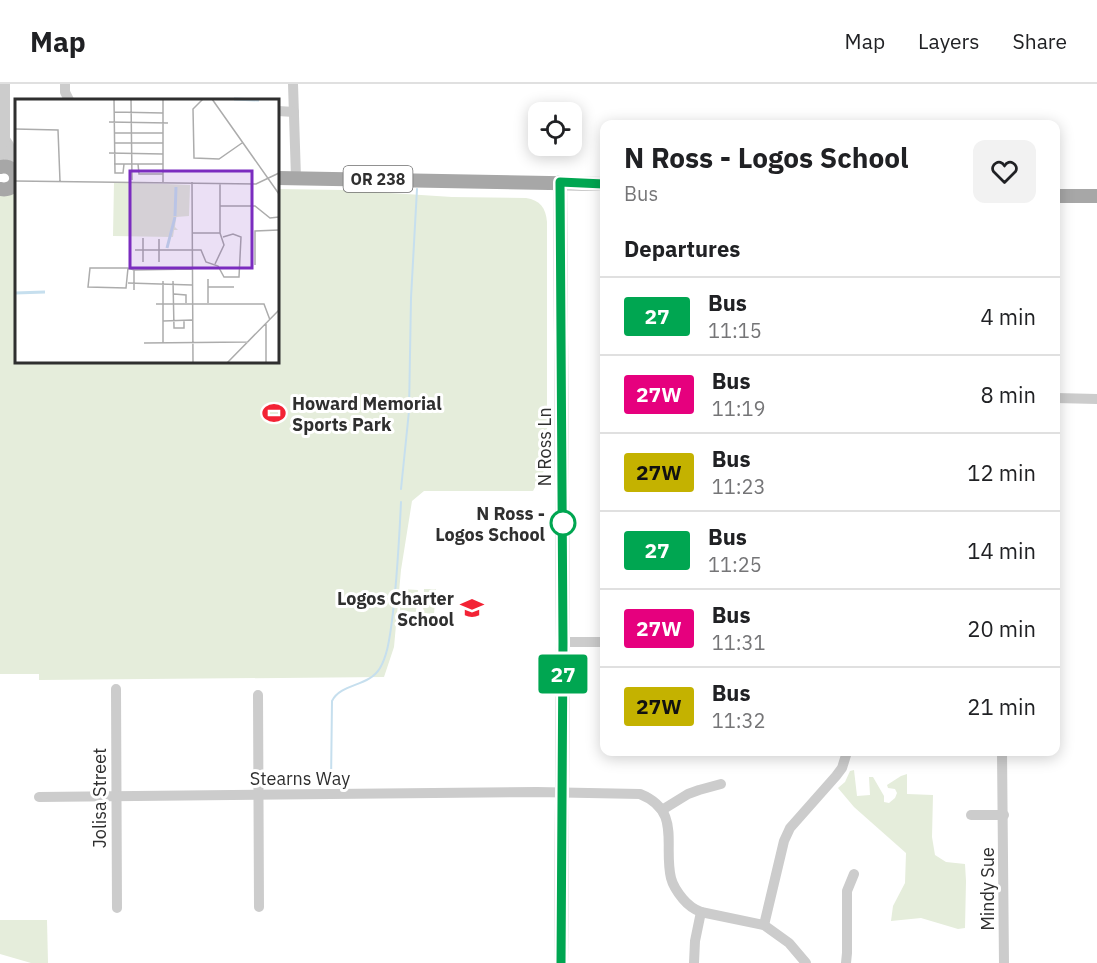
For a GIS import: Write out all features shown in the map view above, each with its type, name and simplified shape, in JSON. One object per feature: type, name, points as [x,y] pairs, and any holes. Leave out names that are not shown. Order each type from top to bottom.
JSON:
[{"type":"main road","points":[[0,189],[10,189],[10,172]]},
{"type":"main road","name":"OR 238","points":[[279,178],[600,184]]},
{"type":"main road","name":"N Ross Ln","points":[[560,182],[563,642],[561,963]]},
{"type":"main road","points":[[1060,196],[1097,196]]},
{"type":"street","points":[[5,84],[5,139],[9,145],[10,172]]},
{"type":"street","points":[[65,84],[65,92],[68,99]]},
{"type":"street","points":[[293,84],[296,178]]},
{"type":"street","points":[[279,111],[294,112]]},
{"type":"street","points":[[1060,398],[1097,399]]},
{"type":"street","points":[[563,642],[600,642]]},
{"type":"street","name":"Jolisa Street","points":[[116,689],[117,908]]},
{"type":"street","points":[[258,695],[259,907]]},
{"type":"street","points":[[764,925],[784,841],[795,823],[842,768],[846,756]]},
{"type":"street","name":"Mindy Sue","points":[[1002,756],[1004,963]]},
{"type":"street","points":[[721,784],[688,794],[662,810],[668,822],[670,834],[669,853],[674,886],[686,902],[696,910],[764,925],[789,943],[806,963]]},
{"type":"street","name":"Stearns Way","points":[[39,797],[562,792],[640,794],[662,810]]},
{"type":"street","points":[[971,815],[1004,815]]},
{"type":"street","points":[[846,963],[847,891],[854,874]]},
{"type":"street","points":[[694,963],[695,941],[701,912]]},
{"type":"green space","name":"Howard Memorial Sports Park","points":[[0,185],[15,185],[15,363],[279,363],[279,189],[526,198],[541,206],[547,222],[547,465],[533,491],[424,491],[412,501],[401,570],[394,647],[384,677],[39,680],[39,674],[0,674]]},
{"type":"green space","points":[[401,589],[418,590],[416,612],[400,611]]},
{"type":"green space","points":[[424,589],[436,589],[434,614],[423,613]]},
{"type":"green space","points":[[854,770],[857,796],[870,795],[869,777],[873,777],[884,796],[884,802],[889,803],[897,793],[895,789],[888,788],[887,785],[907,774],[907,794],[933,795],[932,837],[935,855],[946,862],[965,864],[965,928],[958,929],[921,918],[891,921],[893,906],[905,883],[906,853],[854,807],[838,788],[845,782],[850,771]]},
{"type":"green space","points":[[0,920],[47,920],[48,963],[31,963],[0,954]]},
{"type":"waterway","points":[[401,489],[409,411],[411,298],[417,189]]},
{"type":"waterway","points":[[331,784],[332,701],[342,691],[375,674],[380,668],[387,648],[395,596],[401,502]]},
{"type":"bus line","name":"27","points":[[561,963],[563,642],[560,182],[600,184]]},
{"type":"place","name":"Howard Memorial Sports Park","points":[[274,413]]},
{"type":"place","name":"N Ross - Logos School","points":[[563,523]]},
{"type":"place","name":"Logos Charter School","points":[[472,608]]}]
